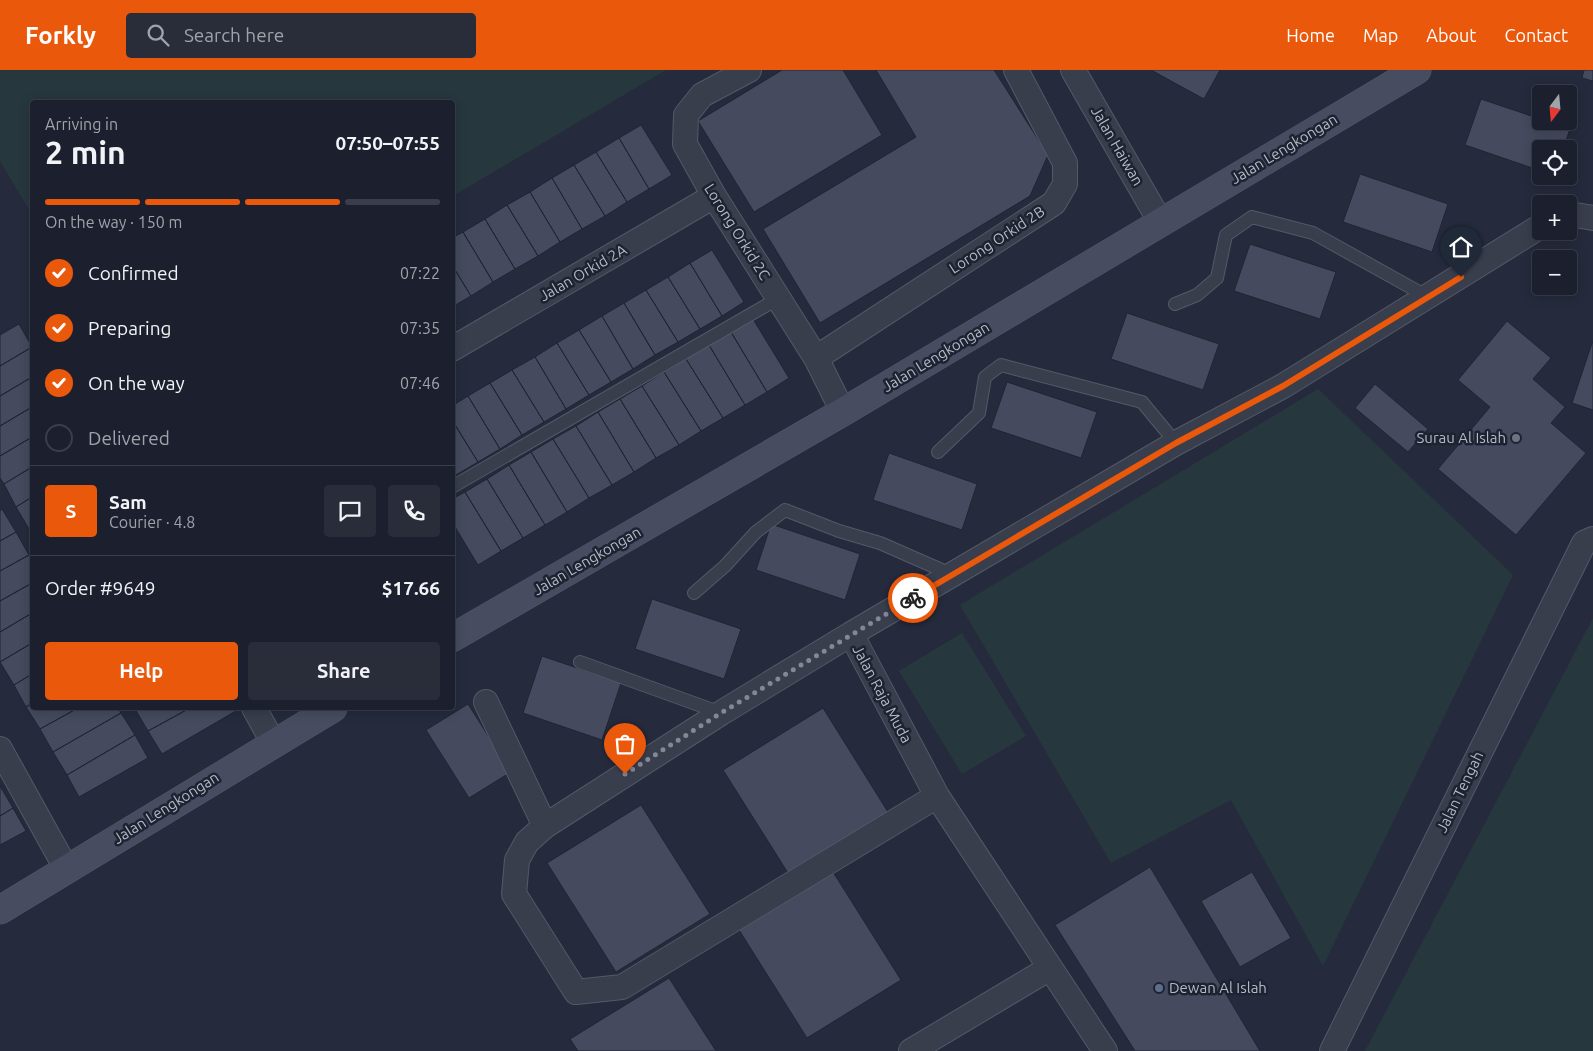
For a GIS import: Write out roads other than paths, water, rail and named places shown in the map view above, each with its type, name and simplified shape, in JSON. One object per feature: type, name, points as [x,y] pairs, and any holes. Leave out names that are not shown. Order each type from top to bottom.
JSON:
[{"type":"street","name":"Lorong Orkid 2C","points":[[749,70],[702,96],[686,115],[685,144],[714,196],[816,358],[843,412]]},
{"type":"street","name":"Lorong Orkid 2B","points":[[816,358],[1054,203],[1065,184],[1066,163],[1016,70]]},
{"type":"street","name":"Jalan Haiwan","points":[[1073,70],[1161,223]]},
{"type":"street","name":"Jalan Lengkongan","points":[[455,636],[843,412],[1417,70]]},
{"type":"street","name":"Jalan Orkid 2A","points":[[455,347],[714,196]]},
{"type":"street","points":[[1577,215],[1593,218]]},
{"type":"street","name":"Jalan Raja Muda","points":[[1105,1051],[937,796],[850,634],[1176,443],[1283,386],[1428,298],[1532,232]]},
{"type":"street","name":"Jalan Tengah","points":[[1332,1051],[1584,543],[1593,539]]},
{"type":"street","points":[[850,634],[721,713],[545,826],[527,842],[517,860],[514,894],[576,992],[604,990],[622,986],[937,796]]},
{"type":"street","points":[[486,702],[545,826]]},
{"type":"street","points":[[255,710],[273,742]]},
{"type":"street","name":"Jalan Lengkongan","points":[[0,910],[273,742],[329,710]]},
{"type":"street","points":[[0,749],[67,870]]},
{"type":"street","points":[[911,1051],[1050,968]]},
{"type":"lane","points":[[1175,304],[1197,295],[1217,278],[1226,235],[1252,217],[1312,233],[1428,298]]},
{"type":"lane","points":[[455,485],[779,298]]},
{"type":"lane","points":[[938,452],[979,413],[985,377],[1001,366],[1142,402],[1176,443]]},
{"type":"lane","points":[[694,593],[726,566],[756,532],[785,510],[839,531],[880,543],[953,575]]},
{"type":"lane","points":[[580,662],[721,713]]},
{"type":"place","name":"Surau Al Islah","points":[[1516,438]]},
{"type":"place","name":"Dewan Al Islah","points":[[1159,988]]}]
